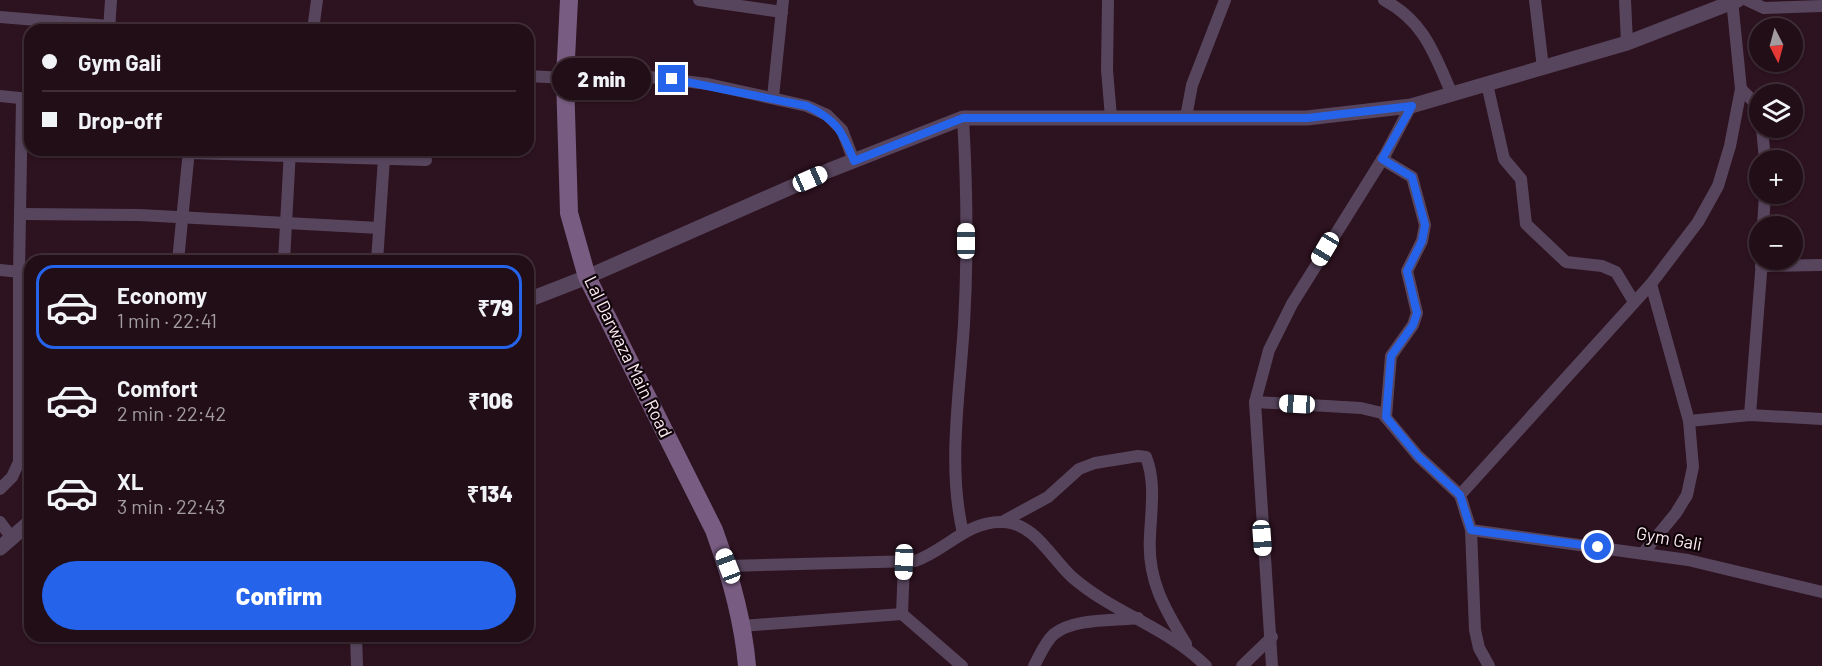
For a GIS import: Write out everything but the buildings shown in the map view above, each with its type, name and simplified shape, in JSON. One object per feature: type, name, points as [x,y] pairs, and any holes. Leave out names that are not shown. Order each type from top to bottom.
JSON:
[{"type":"main road","name":"Lal Darwaza Main Road","points":[[569,0],[565,73],[569,213],[587,277],[714,530],[728,566],[742,626],[747,666]]},
{"type":"street","points":[[109,24],[111,0]]},
{"type":"street","points":[[314,24],[317,0]]},
{"type":"street","points":[[699,0],[782,6],[772,97]]},
{"type":"street","points":[[1108,0],[1107,70],[1111,117]]},
{"type":"street","points":[[1186,117],[1192,85],[1225,0]]},
{"type":"street","points":[[1384,0],[1404,12],[1418,25],[1452,94]]},
{"type":"street","points":[[1535,0],[1543,68]]},
{"type":"street","points":[[1625,0],[1627,44]]},
{"type":"street","points":[[1460,495],[1651,284],[1698,222],[1718,186],[1730,146],[1741,89],[1738,1]]},
{"type":"street","points":[[534,298],[587,277],[854,161],[963,118],[1307,118],[1412,106],[1627,44],[1738,1],[1764,8],[1822,6]]},
{"type":"street","points":[[0,17],[69,24]]},
{"type":"street","points":[[534,76],[565,73],[672,79],[772,97],[807,106],[827,115],[842,130],[854,161]]},
{"type":"street","points":[[1487,84],[1504,159],[1521,179],[1525,218],[1529,227],[1566,262],[1602,266],[1616,272],[1634,302]]},
{"type":"street","points":[[1741,89],[1749,97]]},
{"type":"street","points":[[0,96],[24,99]]},
{"type":"street","points":[[1272,666],[1272,637],[1265,579],[1255,402],[1269,350],[1287,313],[1412,106]]},
{"type":"street","points":[[963,118],[967,178],[966,283],[955,485],[963,533]]},
{"type":"street","points":[[0,270],[24,273],[21,214],[25,156]]},
{"type":"street","points":[[179,255],[188,156]]},
{"type":"street","points":[[284,255],[290,156]]},
{"type":"street","points":[[346,156],[426,160]]},
{"type":"street","points":[[377,255],[384,158]]},
{"type":"street","points":[[1382,159],[1412,177],[1425,225],[1422,241],[1407,271],[1417,309],[1416,318],[1391,356],[1386,417]]},
{"type":"street","points":[[21,214],[182,218],[379,228]]},
{"type":"street","points":[[1803,264],[1822,265]]},
{"type":"street","points":[[1750,415],[1761,270]]},
{"type":"street","points":[[1644,552],[1676,513],[1691,484],[1693,445],[1689,421],[1651,284]]},
{"type":"street","points":[[1255,402],[1373,409],[1386,417],[1418,456],[1460,495],[1471,530],[1475,630],[1479,648],[1489,666]]},
{"type":"street","points":[[1689,421],[1750,415],[1822,419]]},
{"type":"street","points":[[0,489],[12,477],[19,462],[24,420]]},
{"type":"street","points":[[1002,522],[1048,496],[1072,474],[1087,466],[1138,456],[1146,458],[1153,507],[1150,535],[1154,582],[1161,603],[1190,650],[1206,666]]},
{"type":"street","points":[[0,522],[6,543],[24,527]]},
{"type":"street","points":[[728,566],[904,562],[926,557],[963,533],[989,523],[1002,522],[1024,528],[1072,577],[1089,590],[1190,650]]},
{"type":"street","name":"Gym Gali","points":[[1471,530],[1644,552],[1688,560],[1822,592]]},
{"type":"street","points":[[902,614],[904,562]]},
{"type":"street","points":[[742,626],[902,614],[962,666]]},
{"type":"street","points":[[1034,666],[1047,642],[1061,630],[1083,624],[1138,618]]},
{"type":"street","points":[[1242,666],[1272,637]]},
{"type":"street","points":[[356,642],[357,666]]},
{"type":"route","points":[[672,79],[772,97],[807,106],[827,115],[842,130],[854,161],[963,118],[1307,118],[1412,106],[1382,159],[1412,177],[1425,225],[1422,241],[1407,271],[1408,283],[1417,309],[1416,318],[1391,356],[1386,417],[1418,456],[1460,495],[1467,510],[1471,530],[1598,547]]}]
